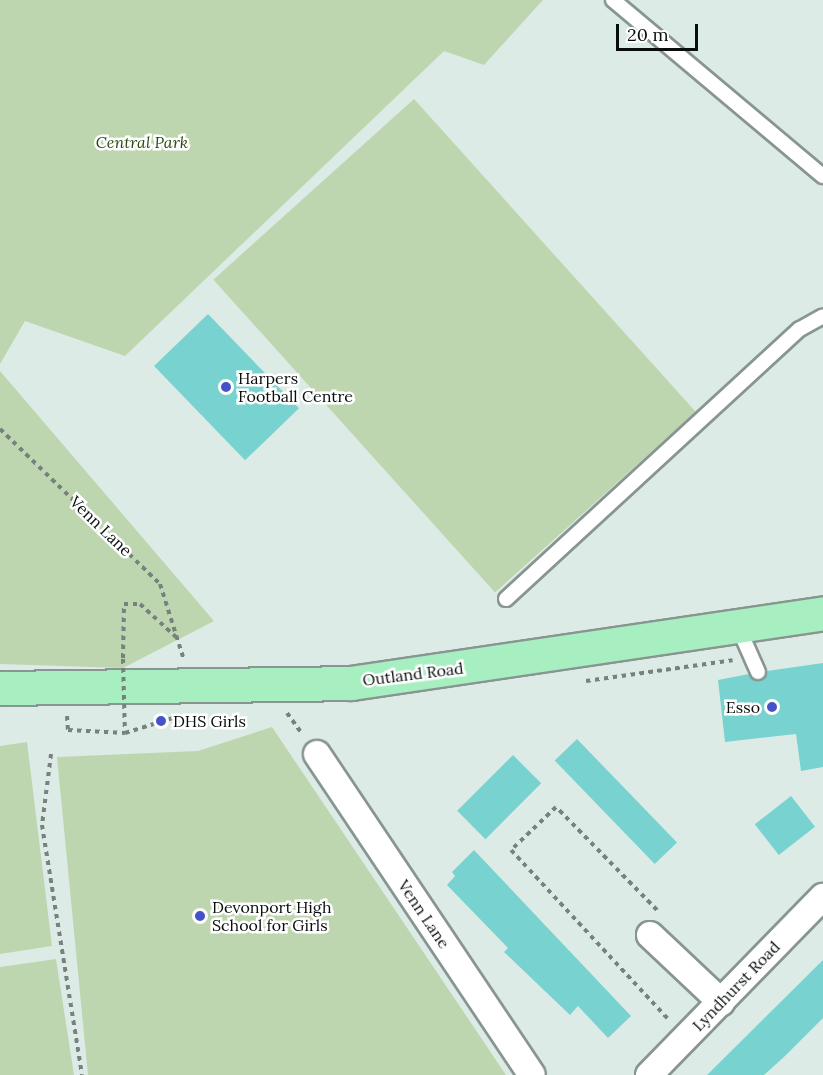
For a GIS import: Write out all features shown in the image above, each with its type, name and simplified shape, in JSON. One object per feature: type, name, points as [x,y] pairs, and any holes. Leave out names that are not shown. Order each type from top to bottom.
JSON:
[{"type":"main road","name":"Outland Road","points":[[0,688],[351,682],[739,629],[823,613]]},
{"type":"street","name":"Venn Lane","points":[[316,754],[532,1075]]},
{"type":"street","name":"Lyndhurst Road","points":[[650,1075],[823,897]]},
{"type":"street","points":[[658,927],[721,1002]]},
{"type":"lane","points":[[613,0],[823,176]]},
{"type":"lane","points":[[506,599],[801,329],[823,316]]},
{"type":"lane","points":[[739,629],[758,672]]},
{"type":"path","name":"Venn Lane","points":[[0,429],[160,584],[177,638],[140,604],[124,604],[125,733]]},
{"type":"path","points":[[66,688],[68,730],[125,733],[187,714]]},
{"type":"path","points":[[51,754],[42,825],[82,1075]]},
{"type":"path","points":[[658,927],[556,807],[511,850],[686,1038]]},
{"type":"green space","name":"Central Park","points":[[0,0],[543,0],[484,65],[444,51],[125,356],[25,321],[0,364]]},
{"type":"green space","points":[[414,99],[696,412],[495,593],[213,280]]},
{"type":"green space","points":[[0,371],[214,621],[123,668],[0,664]]},
{"type":"green space","name":"Devonport High School for Girls","points":[[272,727],[506,1075],[88,1075],[57,757],[198,751]]},
{"type":"green space","points":[[27,742],[52,946],[0,954],[0,746]]},
{"type":"green space","points":[[56,959],[74,1075],[0,1075],[0,967]]},
{"type":"building","name":"Harpers Football Centre","points":[[208,314],[299,408],[245,460],[154,366]]},
{"type":"building","name":"Esso","points":[[823,663],[823,767],[801,771],[796,734],[725,742],[718,680],[749,674],[761,680],[767,671]]},
{"type":"building","points":[[577,739],[677,843],[655,864],[555,761]]},
{"type":"building","points":[[513,755],[541,783],[485,839],[457,811]]},
{"type":"building","points":[[791,796],[815,827],[779,855],[755,824]]},
{"type":"building","points":[[474,850],[631,1016],[608,1038],[578,1006],[570,1015],[504,952],[508,948],[447,885],[455,876],[452,872]]},
{"type":"building","points":[[823,960],[823,1018],[785,1056],[764,1075],[707,1075]]},
{"type":"place","name":"Harpers Football Centre","points":[[226,387]]},
{"type":"place","name":"Esso","points":[[772,707]]},
{"type":"place","name":"DHS Girls","points":[[161,721]]},
{"type":"place","name":"Devonport High School for Girls","points":[[200,916]]}]
